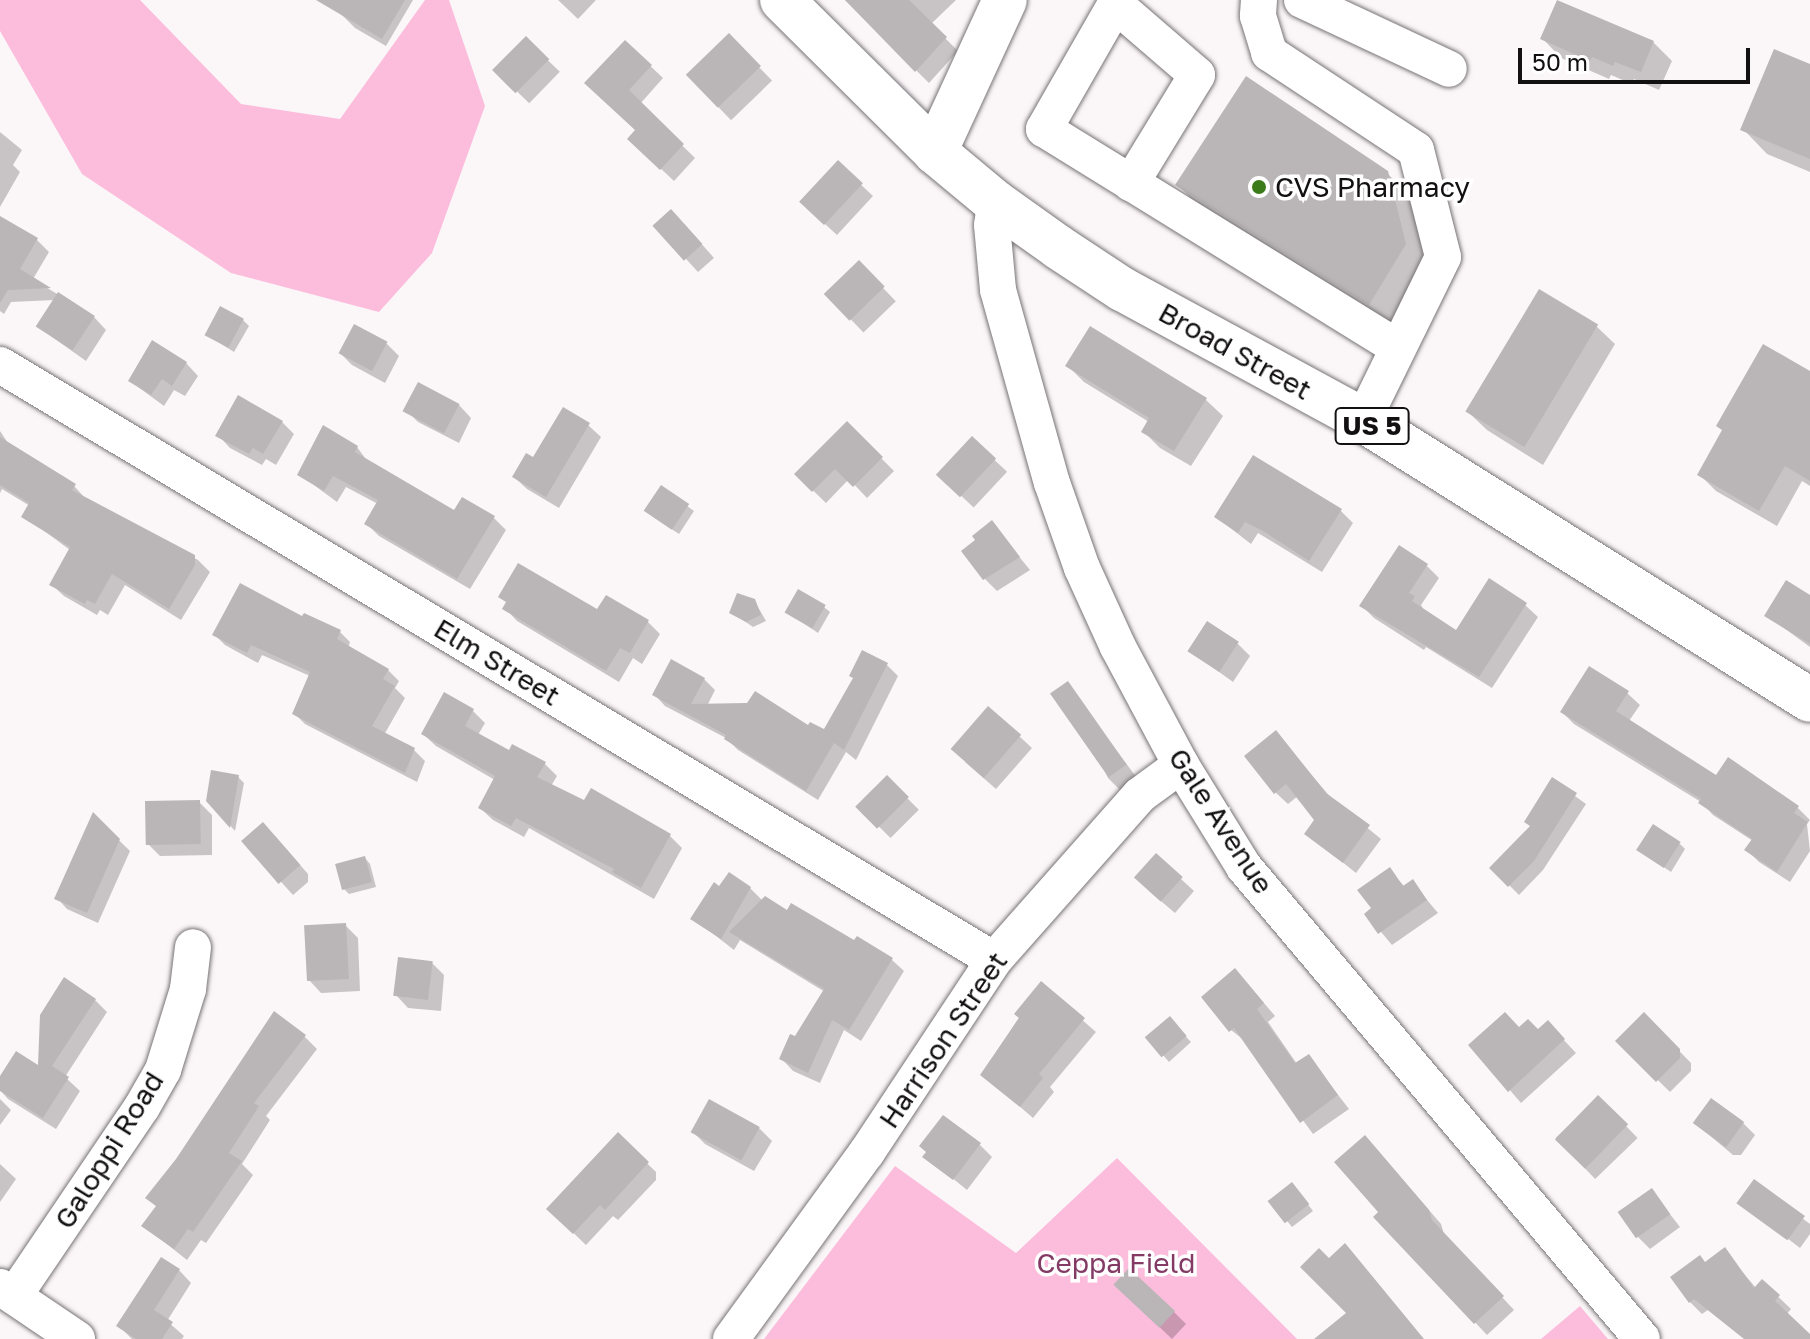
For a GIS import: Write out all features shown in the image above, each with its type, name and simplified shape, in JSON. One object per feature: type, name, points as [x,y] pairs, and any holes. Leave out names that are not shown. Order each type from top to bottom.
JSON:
[{"type":"main road","name":"Broad Street","points":[[782,0],[935,152],[995,202],[1122,289],[1363,420],[1810,700]]},
{"type":"main road","points":[[935,152],[1005,0]]},
{"type":"street","points":[[1259,0],[1258,16],[1269,53],[1416,150],[1443,257],[1363,420]]},
{"type":"street","points":[[1302,0],[1449,69]]},
{"type":"street","points":[[1131,183],[1197,75],[1117,2],[1044,129],[1131,183],[1398,348]]},
{"type":"street","name":"Gale Avenue","points":[[995,202],[992,225],[998,290],[1052,483],[1100,608],[1181,765],[1253,878],[1642,1339]]},
{"type":"street","name":"Elm Street","points":[[0,365],[994,960]]},
{"type":"street","name":"Harrison Street","points":[[731,1339],[867,1152],[994,960],[1140,795],[1181,765]]},
{"type":"street","name":"Galoppi Road","points":[[7,1291],[142,1107],[163,1070],[188,989],[193,947]]},
{"type":"street","points":[[7,1291],[77,1339]]},
{"type":"green space","points":[[0,0],[140,0],[241,104],[340,119],[425,0],[449,0],[485,106],[432,253],[379,312],[231,273],[82,174],[0,31]]},
{"type":"green space","name":"Ceppa Field","points":[[1117,1158],[1297,1339],[764,1339],[895,1166],[1016,1253]]},
{"type":"green space","points":[[1580,1306],[1608,1339],[1541,1339]]},
{"type":"building","points":[[316,0],[405,0],[382,39]]},
{"type":"building","points":[[845,0],[909,0],[947,37],[915,72]]},
{"type":"building","points":[[1557,0],[1654,41],[1641,72],[1615,62],[1613,66],[1592,57],[1590,61],[1540,39]]},
{"type":"building","points":[[729,33],[761,66],[718,108],[686,75]]},
{"type":"building","points":[[526,36],[549,59],[515,93],[492,70]]},
{"type":"building","points":[[625,40],[652,65],[629,90],[684,144],[660,170],[627,139],[635,130],[584,83]]},
{"type":"building","points":[[1774,49],[1810,64],[1810,159],[1740,130]]},
{"type":"building","points":[[1246,76],[1388,171],[1406,244],[1369,305],[1175,185]]},
{"type":"building","points":[[838,160],[863,183],[824,225],[799,202]]},
{"type":"building","points":[[671,209],[702,244],[684,261],[652,226]]},
{"type":"building","points":[[0,216],[38,238],[20,269],[51,288],[8,290],[0,303]]},
{"type":"building","points":[[859,260],[885,287],[849,321],[824,294]]},
{"type":"building","points":[[1539,289],[1598,325],[1524,447],[1465,412]]},
{"type":"building","points":[[58,292],[95,316],[73,350],[36,326]]},
{"type":"building","points":[[220,306],[244,319],[228,348],[205,335]]},
{"type":"building","points":[[354,324],[388,342],[372,371],[339,353]]},
{"type":"building","points":[[1090,326],[1207,398],[1174,451],[1141,432],[1149,418],[1065,366]]},
{"type":"building","points":[[152,340],[187,362],[172,386],[162,379],[151,395],[128,381]]},
{"type":"building","points":[[1763,344],[1810,371],[1810,481],[1785,466],[1759,511],[1697,475],[1722,430],[1716,426]]},
{"type":"building","points":[[418,382],[459,404],[444,433],[403,411]]},
{"type":"building","points":[[238,395],[283,421],[263,454],[253,448],[249,454],[215,436]]},
{"type":"building","points":[[563,407],[590,423],[546,497],[512,477],[526,453],[533,457]]},
{"type":"building","points":[[847,421],[883,457],[853,487],[835,469],[812,492],[794,474]]},
{"type":"building","points":[[323,425],[358,446],[355,452],[454,510],[462,497],[495,516],[457,579],[364,524],[378,500],[333,476],[324,491],[297,475]]},
{"type":"building","points":[[972,436],[996,459],[960,497],[936,475]]},
{"type":"building","points":[[0,437],[76,484],[72,490],[195,555],[195,565],[169,609],[112,574],[95,604],[87,600],[85,604],[49,585],[70,547],[21,517],[29,503],[0,485]]},
{"type":"building","points":[[1253,455],[1342,509],[1309,561],[1245,522],[1238,533],[1214,517]]},
{"type":"building","points":[[661,485],[689,504],[672,530],[644,511]]},
{"type":"building","points":[[992,520],[1020,557],[983,580],[961,551],[975,540],[972,536]]},
{"type":"building","points":[[1399,545],[1428,564],[1409,593],[1415,596],[1412,601],[1456,630],[1489,578],[1527,603],[1479,677],[1359,606]]},
{"type":"building","points":[[518,563],[597,609],[606,595],[649,620],[630,653],[620,648],[606,671],[502,609],[506,602],[498,597]]},
{"type":"building","points":[[1786,580],[1810,595],[1810,644],[1764,616]]},
{"type":"building","points":[[240,583],[302,616],[304,613],[341,630],[337,639],[389,669],[383,679],[395,686],[372,726],[415,748],[405,773],[292,714],[310,672],[251,645],[247,653],[212,635]]},
{"type":"building","points":[[798,589],[826,605],[812,628],[784,612]]},
{"type":"building","points":[[737,593],[755,599],[761,615],[746,622],[729,613]]},
{"type":"building","points":[[1207,621],[1239,642],[1219,672],[1187,651]]},
{"type":"building","points":[[862,650],[888,663],[844,750],[834,743],[806,791],[724,739],[726,735],[652,695],[671,659],[705,678],[691,704],[747,703],[755,691],[808,725],[810,722],[824,729],[853,678],[849,676]]},
{"type":"building","points":[[1589,666],[1629,691],[1616,711],[1716,775],[1728,757],[1799,806],[1794,813],[1808,822],[1777,872],[1744,850],[1752,839],[1698,803],[1701,799],[1560,712]]},
{"type":"building","points":[[1068,681],[1127,765],[1108,777],[1050,694]]},
{"type":"building","points":[[444,692],[474,709],[465,726],[509,750],[512,744],[546,762],[537,777],[584,800],[591,788],[671,834],[641,888],[612,872],[614,869],[516,818],[511,826],[478,808],[495,776],[421,734]]},
{"type":"building","points":[[988,706],[1021,735],[984,778],[951,749]]},
{"type":"building","points":[[1276,730],[1326,793],[1370,825],[1343,863],[1304,834],[1314,820],[1286,784],[1274,794],[1244,756]]},
{"type":"building","points":[[211,770],[239,775],[230,828],[206,801]]},
{"type":"building","points":[[887,775],[909,797],[877,829],[855,807]]},
{"type":"building","points":[[1552,777],[1577,793],[1534,861],[1508,887],[1489,868],[1530,826],[1524,822]]},
{"type":"building","points":[[200,800],[201,844],[146,845],[145,801]]},
{"type":"building","points":[[93,812],[120,839],[87,913],[54,899]]},
{"type":"building","points":[[263,822],[300,865],[279,884],[241,841]]},
{"type":"building","points":[[1653,824],[1681,842],[1664,868],[1636,850]]},
{"type":"building","points":[[1156,853],[1183,877],[1161,902],[1134,878]]},
{"type":"building","points":[[365,856],[372,882],[342,890],[335,864]]},
{"type":"building","points":[[1390,867],[1403,886],[1413,879],[1427,900],[1378,934],[1364,914],[1371,908],[1357,890]]},
{"type":"building","points":[[729,872],[751,887],[721,939],[690,919],[714,882],[719,886]]},
{"type":"building","points":[[765,896],[787,910],[791,903],[854,940],[857,936],[893,958],[849,1030],[832,1020],[808,1073],[779,1059],[790,1034],[795,1036],[824,989],[729,932]]},
{"type":"building","points":[[346,923],[349,979],[307,981],[304,925]]},
{"type":"building","points":[[398,957],[433,961],[428,1000],[393,996]]},
{"type":"building","points":[[1235,968],[1264,1003],[1257,1009],[1295,1063],[1309,1054],[1338,1095],[1300,1123],[1234,1028],[1229,1032],[1201,997]]},
{"type":"building","points":[[64,977],[96,999],[52,1066],[69,1077],[43,1118],[0,1091],[0,1076],[16,1051],[38,1065],[40,1015]]},
{"type":"building","points":[[1041,981],[1085,1018],[1039,1074],[1043,1078],[1020,1107],[980,1075],[1019,1018],[1014,1014]]},
{"type":"building","points":[[274,1011],[306,1035],[254,1103],[259,1106],[229,1153],[242,1161],[193,1232],[188,1229],[174,1249],[141,1226],[156,1206],[145,1198],[176,1159]]},
{"type":"building","points":[[1505,1012],[1519,1027],[1528,1019],[1538,1029],[1548,1020],[1565,1039],[1508,1092],[1468,1045]]},
{"type":"building","points":[[1644,1012],[1680,1049],[1680,1058],[1656,1082],[1615,1041]]},
{"type":"building","points":[[1170,1016],[1187,1036],[1161,1057],[1145,1037]]},
{"type":"building","points":[[1598,1095],[1628,1124],[1585,1169],[1555,1140]]},
{"type":"building","points":[[1711,1098],[1744,1122],[1726,1147],[1693,1123]]},
{"type":"building","points":[[709,1099],[760,1127],[741,1160],[691,1132]]},
{"type":"building","points":[[943,1115],[981,1143],[953,1180],[922,1157],[926,1152],[919,1146]]},
{"type":"building","points":[[618,1132],[649,1162],[605,1210],[600,1205],[573,1234],[546,1209]]},
{"type":"building","points":[[1365,1135],[1429,1210],[1432,1220],[1504,1296],[1474,1324],[1373,1217],[1378,1212],[1334,1162]]},
{"type":"building","points":[[1754,1179],[1805,1216],[1787,1240],[1736,1203]]},
{"type":"building","points":[[1292,1182],[1309,1204],[1285,1223],[1268,1201]]},
{"type":"building","points":[[1652,1188],[1670,1214],[1636,1238],[1618,1212]]},
{"type":"building","points":[[1345,1243],[1424,1339],[1314,1339],[1346,1313],[1300,1267],[1319,1248],[1329,1258]]},
{"type":"building","points":[[1725,1247],[1754,1288],[1762,1279],[1780,1295],[1775,1301],[1810,1334],[1810,1339],[1744,1339],[1694,1299],[1689,1303],[1670,1277],[1700,1255],[1705,1262]]},
{"type":"building","points":[[161,1257],[180,1269],[154,1310],[173,1322],[162,1339],[136,1339],[116,1326]]},
{"type":"building","points":[[1129,1268],[1175,1311],[1159,1328],[1113,1285]]},
{"type":"place","name":"CVS Pharmacy","points":[[1259,187]]}]
